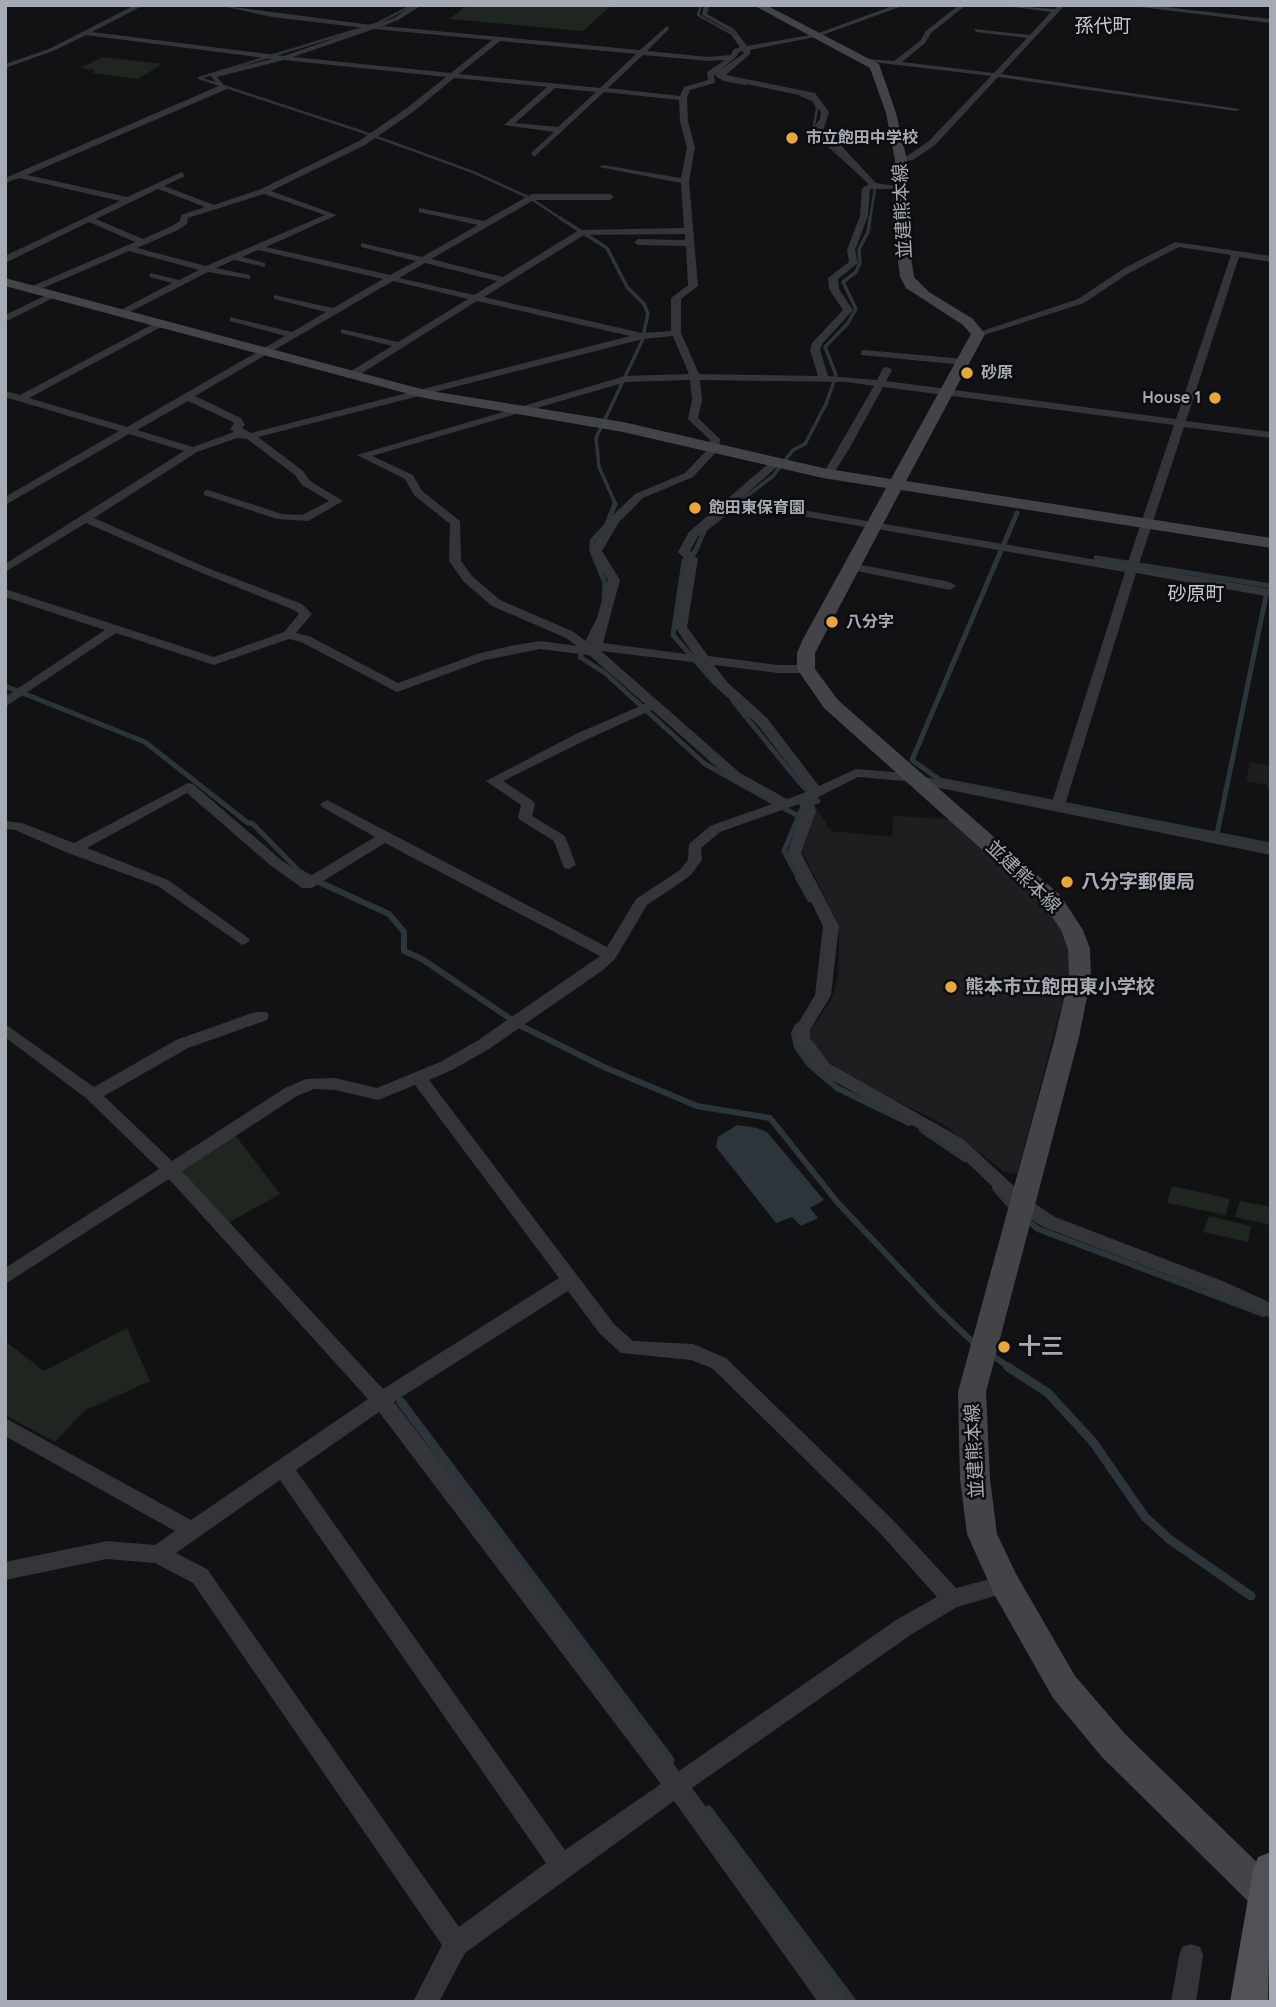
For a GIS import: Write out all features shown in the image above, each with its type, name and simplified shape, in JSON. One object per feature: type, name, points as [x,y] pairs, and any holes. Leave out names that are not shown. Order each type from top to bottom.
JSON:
[{"type":"main road","points":[[758,5],[869,61]]},
{"type":"main road","name":"並建熊本線","points":[[869,61],[879,74],[901,160],[900,225],[907,277],[911,285],[968,322],[978,334]]},
{"type":"main road","points":[[806,669],[809,646],[978,334]]},
{"type":"main road","name":"並建熊本線","points":[[806,669],[831,704],[1052,900],[1072,930],[1079,949],[1080,977],[1067,1037],[984,1350]]},
{"type":"main road","points":[[1249,2002],[1269,1888]]},
{"type":"street","points":[[5,66],[51,50],[141,5]]},
{"type":"street","points":[[221,5],[272,15],[372,27],[708,59],[734,56]]},
{"type":"street","points":[[5,181],[224,88],[212,76],[285,58],[404,15],[419,5]]},
{"type":"street","points":[[707,5],[704,14],[706,18],[732,30],[748,54],[720,76],[816,98],[825,112],[818,127],[819,132],[830,139],[874,185]]},
{"type":"street","points":[[594,649],[610,604],[614,580],[596,551],[614,520],[639,496],[689,475],[714,449],[715,439],[693,419],[697,400],[695,377],[676,333],[676,298],[693,286],[685,181],[691,148],[684,121],[683,98],[687,89],[708,84],[712,80],[710,74],[734,56],[736,50],[818,35],[902,5]]},
{"type":"street","points":[[896,63],[923,43],[928,32],[963,5]]},
{"type":"street","points":[[1002,5],[1059,8]]},
{"type":"street","points":[[1127,5],[1271,21]]},
{"type":"street","points":[[901,160],[911,158],[932,143],[1059,8]]},
{"type":"street","points":[[534,156],[667,28]]},
{"type":"street","points":[[976,30],[1032,37]]},
{"type":"street","points":[[85,33],[285,58],[683,98]]},
{"type":"street","points":[[33,289],[180,225],[184,222],[184,217],[264,191],[371,137],[410,110],[498,39]]},
{"type":"street","points":[[869,61],[1236,109]]},
{"type":"street","points":[[554,85],[508,125],[561,130]]},
{"type":"street","points":[[603,167],[685,181]]},
{"type":"street","points":[[5,172],[128,200]]},
{"type":"street","points":[[5,260],[182,174]]},
{"type":"street","points":[[823,377],[815,350],[817,343],[848,310],[834,289],[833,278],[854,262],[851,250],[864,216],[866,188],[874,185],[899,187]]},
{"type":"street","points":[[157,186],[212,207]]},
{"type":"street","points":[[122,313],[209,268],[333,215],[264,191]]},
{"type":"street","points":[[5,502],[532,197],[610,197]]},
{"type":"street","points":[[422,210],[486,224]]},
{"type":"street","points":[[89,219],[143,242]]},
{"type":"street","points":[[350,376],[582,232],[687,231]]},
{"type":"street","points":[[600,242],[688,243]]},
{"type":"street","points":[[978,334],[1081,301],[1126,271],[1178,244],[1271,259]]},
{"type":"street","points":[[364,245],[505,280]]},
{"type":"street","points":[[130,248],[247,277]]},
{"type":"street","points":[[259,248],[643,336]]},
{"type":"street","points":[[1057,808],[1131,570],[1236,253]]},
{"type":"street","points":[[235,258],[262,265]]},
{"type":"street","points":[[153,275],[181,283]]},
{"type":"street","points":[[5,282],[424,394],[623,427],[774,464],[828,474],[1271,543]]},
{"type":"street","points":[[5,319],[54,295]]},
{"type":"street","points":[[277,297],[333,311]]},
{"type":"street","points":[[233,319],[293,335]]},
{"type":"street","points":[[20,399],[160,324]]},
{"type":"street","points":[[344,331],[399,345]]},
{"type":"street","points":[[5,569],[193,450],[236,435],[250,436],[424,394],[643,336],[676,333]]},
{"type":"street","points":[[864,354],[964,362]]},
{"type":"street","points":[[828,474],[845,449],[887,370]]},
{"type":"street","points":[[786,804],[735,776],[594,649],[570,635],[496,603],[468,579],[455,561],[456,523],[418,493],[409,477],[362,455],[625,379],[695,377],[823,377],[947,390],[1271,435]]},
{"type":"street","points":[[5,394],[193,450]]},
{"type":"street","points":[[188,397],[237,420],[240,425],[235,429],[250,436],[299,473],[306,483],[337,501],[304,519],[281,517],[208,492]]},
{"type":"street","points":[[774,464],[694,534],[684,552],[692,559],[681,627],[722,685],[762,721],[811,795],[794,853],[831,926],[823,995],[802,1030],[802,1039],[824,1068],[957,1143],[1022,1204],[1049,1222],[1219,1287],[1271,1311]]},
{"type":"street","points":[[796,512],[1271,593]]},
{"type":"street","points":[[5,593],[214,661],[288,635],[306,614],[298,607],[201,569],[85,518]]},
{"type":"street","points":[[851,567],[950,586]]},
{"type":"street","points":[[5,703],[114,629]]},
{"type":"street","points":[[288,635],[321,646],[397,688],[481,657],[540,645],[702,659],[778,669],[806,669]]},
{"type":"street","points":[[569,865],[561,839],[525,817],[528,804],[493,781],[583,736],[656,704]]},
{"type":"street","points":[[5,1277],[281,1098],[312,1083],[335,1084],[378,1094],[483,1045],[610,955],[641,902],[685,873],[695,860],[694,848],[715,830],[811,795],[856,773],[881,774],[920,781],[1271,851]]},
{"type":"street","points":[[74,850],[188,787],[307,886],[386,837]]},
{"type":"street","points":[[327,804],[610,955]]},
{"type":"street","points":[[5,824],[163,883],[242,940]]},
{"type":"street","points":[[93,1095],[182,1044],[261,1016]]},
{"type":"street","points":[[5,1029],[93,1095],[170,1169],[381,1400],[678,1788],[833,2002]]},
{"type":"street","points":[[418,1077],[607,1329],[628,1348],[693,1352],[719,1363],[886,1526],[952,1599]]},
{"type":"street","points":[[158,1554],[381,1400],[571,1280]]},
{"type":"street","name":"並建熊本線","points":[[984,1350],[972,1392],[975,1479],[982,1534],[1005,1584],[1064,1687],[1114,1746],[1269,1888]]},
{"type":"street","points":[[5,1426],[193,1531]]},
{"type":"street","points":[[283,1468],[562,1866]]},
{"type":"street","points":[[5,1570],[107,1550],[158,1554],[200,1576],[456,1944]]},
{"type":"street","points":[[425,2002],[456,1944],[562,1866],[678,1788],[904,1627],[952,1599],[1005,1584]]},
{"type":"street","points":[[1183,2002],[1191,1956]]},
{"type":"shaded area","points":[[468,5],[612,5],[583,31],[449,19]]},
{"type":"shaded area","points":[[103,57],[162,64],[138,79],[93,73],[95,70],[80,68]]},
{"type":"shaded area","points":[[1250,762],[1271,766],[1271,789],[1266,788],[1267,785],[1246,781]]},
{"type":"shaded area","name":"熊本市立飽田東小学校","points":[[811,799],[831,831],[892,837],[893,816],[952,819],[1016,874],[1056,918],[1066,940],[1071,963],[1069,977],[1017,1174],[1003,1171],[943,1124],[844,1075],[811,1041],[810,1031],[833,997],[838,976],[839,926],[802,851],[815,810]]},
{"type":"shaded area","points":[[737,1125],[767,1132],[824,1200],[810,1208],[818,1218],[801,1226],[792,1217],[776,1223],[716,1147],[718,1137]]},
{"type":"shaded area","points":[[235,1135],[280,1194],[228,1223],[179,1168]]},
{"type":"shaded area","points":[[1172,1186],[1230,1199],[1226,1215],[1167,1203]]},
{"type":"shaded area","points":[[1240,1201],[1271,1207],[1271,1225],[1235,1217]]},
{"type":"shaded area","points":[[1209,1216],[1251,1226],[1248,1242],[1203,1232]]},
{"type":"shaded area","points":[[127,1328],[150,1381],[84,1411],[55,1442],[5,1415],[5,1341],[44,1371]]},
{"type":"waterway","points":[[413,5],[376,24],[199,78],[363,132],[473,172],[530,198],[560,218]]},
{"type":"waterway","points":[[701,5],[698,15],[732,34],[745,52]]},
{"type":"waterway","points":[[738,59],[716,74],[724,80],[746,84]]},
{"type":"waterway","points":[[801,95],[815,101],[817,109],[813,131],[875,188],[870,220]]},
{"type":"waterway","points":[[560,218],[607,248],[627,287],[644,304],[648,314],[642,341],[596,438],[599,467],[616,505]]},
{"type":"waterway","points":[[735,505],[773,476],[793,450],[805,444],[826,404],[836,375],[825,347],[848,323],[856,309],[843,282],[856,272],[860,263],[859,249],[868,232],[870,218]]},
{"type":"waterway","points":[[604,599],[605,583],[592,551],[592,541],[606,526],[615,504]]},
{"type":"waterway","points":[[715,683],[673,635],[684,561],[695,552],[705,529],[737,504]]},
{"type":"waterway","points":[[1017,513],[912,760],[940,780],[1271,845]]},
{"type":"waterway","points":[[1096,558],[1271,586]]},
{"type":"waterway","points":[[1217,834],[1266,596]]},
{"type":"waterway","points":[[597,623],[580,657],[605,673],[705,764],[798,816]]},
{"type":"waterway","points":[[5,686],[145,742],[248,823],[252,823],[299,871],[313,879]]},
{"type":"waterway","points":[[733,701],[799,782],[818,801],[803,806],[784,851],[799,879]]},
{"type":"waterway","points":[[310,878],[389,914],[404,932],[404,951],[422,959],[521,1026],[604,1067],[697,1106],[770,1118],[838,1203],[939,1310],[976,1345]]},
{"type":"waterway","points":[[798,878],[810,899]]},
{"type":"waterway","points":[[798,1026],[794,1033],[797,1047],[809,1064],[837,1088],[909,1123]]},
{"type":"waterway","points":[[922,1130],[965,1159]]},
{"type":"waterway","points":[[995,1188],[1013,1209]]},
{"type":"waterway","points":[[1024,1218],[1038,1229],[1263,1314]]},
{"type":"waterway","points":[[988,1353],[1011,1368]]},
{"type":"waterway","points":[[1008,1367],[1048,1393],[1093,1442],[1145,1517],[1169,1539],[1251,1596]]},
{"type":"waterway","points":[[401,1402],[670,1760]]},
{"type":"waterway","points":[[708,1810],[852,2002]]},
{"type":"place","name":"市立飽田中学校","points":[[792,138]]},
{"type":"place","name":"砂原","points":[[967,373]]},
{"type":"place","name":"House 1","points":[[1215,398]]},
{"type":"place","name":"飽田東保育園","points":[[695,508]]},
{"type":"place","name":"八分字","points":[[832,622]]},
{"type":"place","name":"八分字郵便局","points":[[1067,882]]},
{"type":"place","name":"熊本市立飽田東小学校","points":[[951,987]]},
{"type":"place","name":"十三","points":[[1004,1347]]},
{"type":"district","name":"孫代町","points":[[1103,26]]},
{"type":"district","name":"砂原町","points":[[1196,594]]}]
